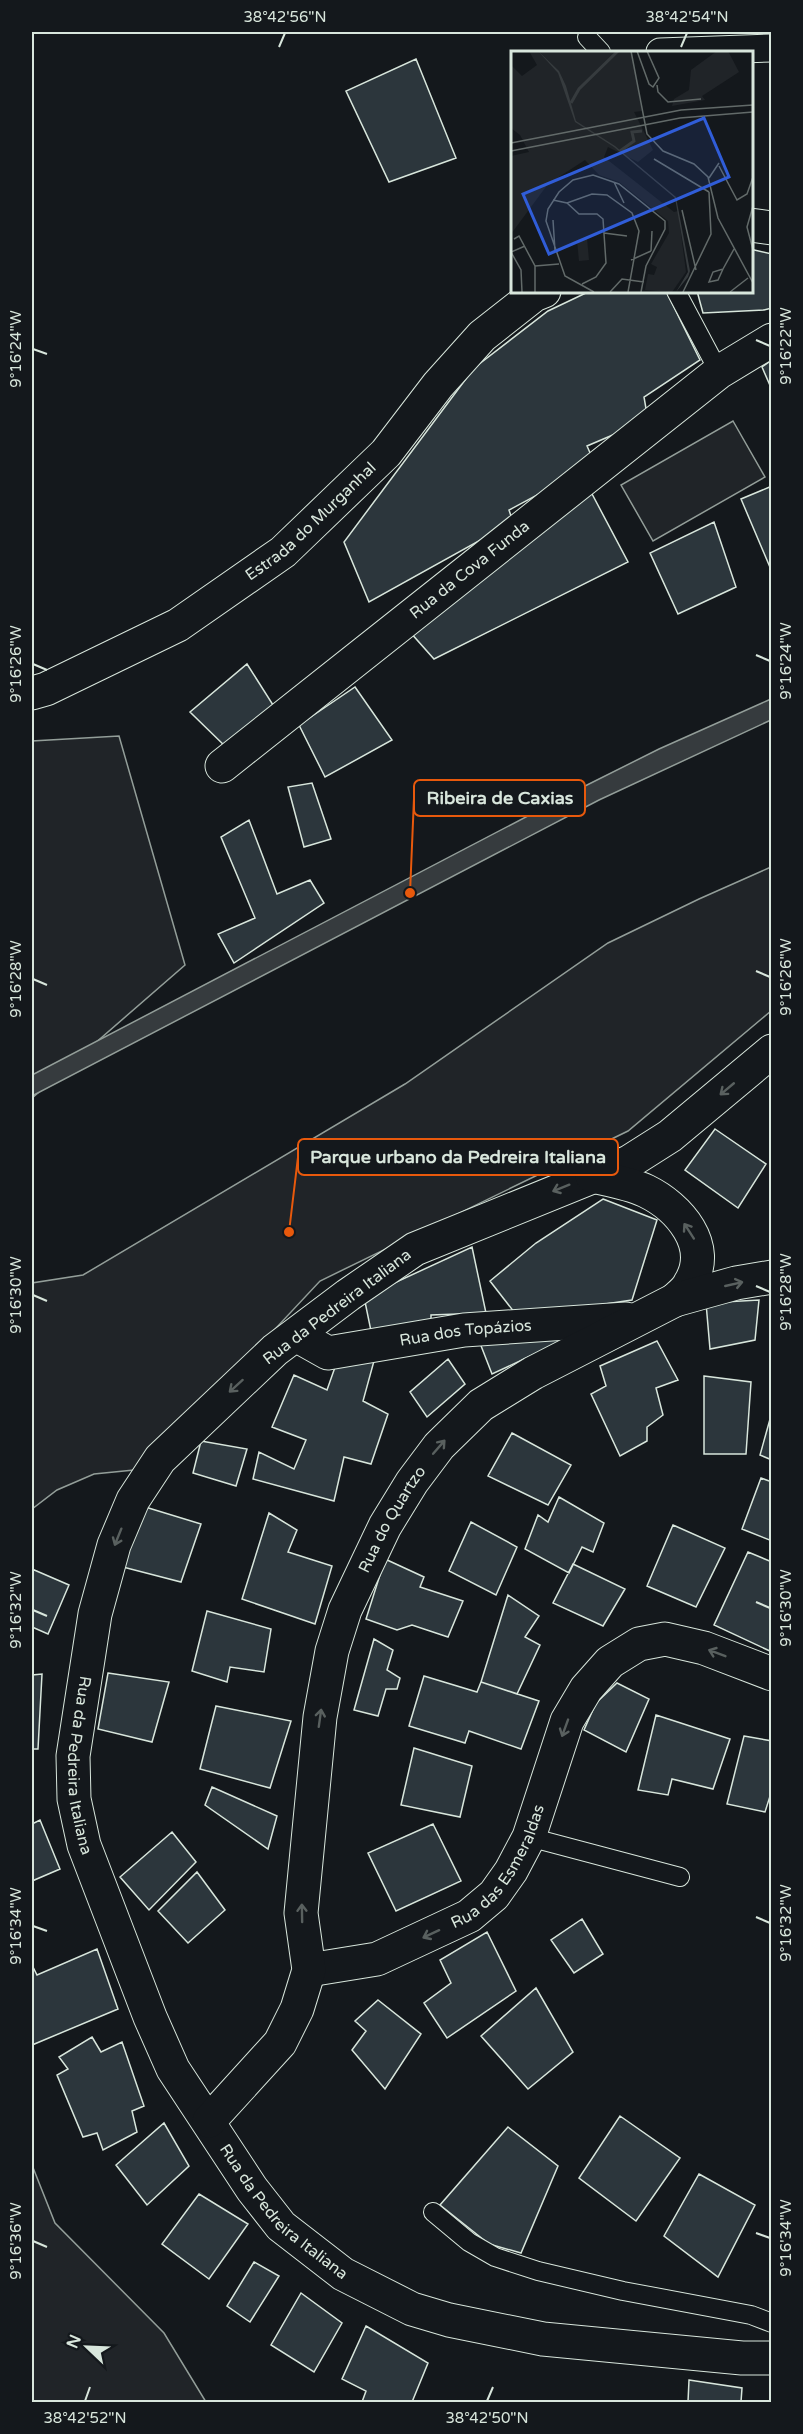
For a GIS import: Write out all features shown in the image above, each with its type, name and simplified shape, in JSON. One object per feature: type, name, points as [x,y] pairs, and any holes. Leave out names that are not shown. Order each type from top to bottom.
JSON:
[{"type":"street","points":[[688,51],[771,48]]},
{"type":"street","points":[[752,225],[771,228]]},
{"type":"street","name":"Estrada do Murganhal","points":[[32,693],[46,689],[178,625],[283,552],[386,453],[438,385],[482,336],[542,292]]},
{"type":"street","name":"Rua da Cova Funda","points":[[222,766],[719,372],[771,340]]},
{"type":"street","name":"Rua da Pedreira Italiana","points":[[771,1051],[670,1136],[629,1162],[415,1249],[348,1295],[275,1350],[160,1459],[133,1500],[114,1545],[95,1614],[73,1756],[74,1799],[84,1845],[150,2017],[173,2069],[252,2189],[281,2226],[343,2274],[412,2309],[449,2320],[543,2339],[742,2358],[771,2358]]},
{"type":"street","points":[[592,1176],[628,1184],[646,1191],[680,1217],[694,1237],[698,1253],[696,1270],[690,1284],[675,1300]]},
{"type":"street","name":"Rua do Quartzo","points":[[309,1971],[301,1913],[320,1717],[332,1651],[345,1610],[386,1526],[412,1482],[439,1446],[481,1405],[533,1373],[675,1300],[736,1283],[771,1277]]},
{"type":"street","name":"Rua dos Topázios","points":[[296,1335],[328,1353],[464,1330],[639,1318]]},
{"type":"street","name":"Rua das Esmeraldas","points":[[309,1971],[377,1959],[469,1916],[494,1895],[511,1871],[529,1837],[567,1721],[585,1689],[610,1662],[639,1644],[665,1639],[704,1648],[771,1674]]},
{"type":"street","points":[[209,2121],[280,2043],[297,2009],[309,1971]]},
{"type":"lane","points":[[587,37],[600,51]]},
{"type":"lane","points":[[677,292],[719,372]]},
{"type":"lane","points":[[529,1837],[680,1877]]},
{"type":"lane","points":[[432,2212],[469,2242],[495,2257],[538,2271],[623,2291],[751,2315],[771,2323]]},
{"type":"shaded area","points":[[733,421],[765,477],[653,541],[621,485]]},
{"type":"shaded area","points":[[771,699],[771,720],[599,800],[32,1096],[32,1075],[587,785],[659,749]]},
{"type":"shaded area","points":[[119,736],[185,965],[32,1098],[32,741]]},
{"type":"shaded area","points":[[771,867],[771,1011],[628,1131],[320,1281],[144,1469],[94,1474],[57,1490],[32,1509],[32,1283],[83,1275],[405,1084],[608,943]]},
{"type":"shaded area","points":[[32,2165],[55,2223],[164,2333],[206,2402],[32,2402]]},
{"type":"building","points":[[416,59],[456,158],[389,182],[346,91]]},
{"type":"building","points":[[752,249],[772,254],[772,308],[703,313],[697,292],[752,292]]},
{"type":"building","points":[[588,292],[666,292],[700,360],[644,397],[648,420],[587,446],[595,464],[509,510],[513,522],[369,602],[344,542],[474,368],[548,311]]},
{"type":"building","points":[[772,360],[772,390],[762,367]]},
{"type":"building","points":[[772,486],[772,572],[741,499]]},
{"type":"building","points":[[591,492],[628,562],[434,659],[410,632]]},
{"type":"building","points":[[714,522],[736,587],[678,614],[650,553]]},
{"type":"building","points":[[247,664],[275,708],[229,750],[190,712]]},
{"type":"building","points":[[355,687],[392,740],[325,777],[299,725]]},
{"type":"building","points":[[312,783],[331,839],[304,847],[288,787]]},
{"type":"building","points":[[249,820],[277,894],[310,880],[324,903],[234,963],[218,934],[255,918],[221,837]]},
{"type":"building","points":[[715,1129],[766,1164],[738,1208],[685,1170]]},
{"type":"building","points":[[603,1199],[657,1220],[632,1300],[518,1317],[490,1281],[536,1243]]},
{"type":"building","points":[[472,1247],[486,1313],[431,1315],[431,1325],[371,1331],[364,1297]]},
{"type":"building","points":[[759,1300],[755,1340],[710,1349],[706,1303]]},
{"type":"building","points":[[346,1336],[377,1350],[363,1401],[388,1414],[371,1464],[344,1457],[334,1501],[253,1479],[259,1452],[294,1469],[306,1440],[272,1427],[294,1375],[327,1390]]},
{"type":"building","points":[[478,1338],[567,1339],[492,1374]]},
{"type":"building","points":[[657,1341],[678,1380],[656,1388],[663,1415],[647,1427],[647,1441],[620,1456],[591,1394],[606,1386],[600,1366]]},
{"type":"building","points":[[448,1359],[465,1384],[427,1417],[410,1392]]},
{"type":"building","points":[[704,1376],[751,1382],[746,1454],[704,1454]]},
{"type":"building","points":[[772,1412],[772,1460],[760,1455]]},
{"type":"building","points":[[512,1433],[571,1465],[548,1505],[488,1476]]},
{"type":"building","points":[[201,1441],[247,1449],[236,1486],[193,1473]]},
{"type":"building","points":[[761,1478],[772,1482],[772,1541],[742,1529]]},
{"type":"building","points":[[559,1497],[604,1523],[593,1552],[582,1547],[569,1573],[525,1549],[538,1515],[548,1522]]},
{"type":"building","points":[[142,1506],[201,1524],[181,1582],[119,1566]]},
{"type":"building","points":[[269,1513],[297,1530],[288,1552],[332,1566],[315,1624],[242,1599]]},
{"type":"building","points":[[471,1522],[517,1547],[496,1595],[449,1571]]},
{"type":"building","points":[[673,1525],[725,1548],[696,1607],[647,1586]]},
{"type":"building","points":[[748,1552],[772,1562],[772,1652],[714,1625]]},
{"type":"building","points":[[385,1559],[424,1577],[420,1587],[463,1601],[448,1637],[412,1625],[397,1630],[366,1619]]},
{"type":"building","points":[[573,1564],[625,1589],[603,1626],[553,1603]]},
{"type":"building","points":[[32,1569],[69,1585],[48,1634],[32,1627]]},
{"type":"building","points":[[508,1595],[539,1616],[525,1637],[540,1645],[517,1694],[481,1682]]},
{"type":"building","points":[[207,1611],[271,1629],[264,1672],[230,1667],[227,1682],[192,1671]]},
{"type":"building","points":[[374,1639],[393,1650],[387,1670],[400,1678],[397,1689],[386,1689],[378,1716],[354,1710]]},
{"type":"building","points":[[108,1673],[169,1682],[152,1742],[98,1729]]},
{"type":"building","points":[[42,1674],[38,1749],[32,1749],[32,1675]]},
{"type":"building","points":[[424,1676],[477,1692],[481,1682],[539,1701],[521,1749],[469,1731],[465,1743],[409,1726]]},
{"type":"building","points":[[617,1683],[649,1699],[626,1752],[584,1730],[596,1703]]},
{"type":"building","points":[[216,1706],[291,1721],[270,1788],[200,1769]]},
{"type":"building","points":[[656,1715],[730,1739],[713,1789],[672,1779],[668,1795],[638,1790]]},
{"type":"building","points":[[744,1736],[772,1741],[772,1790],[765,1812],[727,1804]]},
{"type":"building","points":[[414,1748],[472,1766],[460,1817],[401,1805]]},
{"type":"building","points":[[212,1787],[277,1816],[268,1849],[205,1805]]},
{"type":"building","points":[[40,1820],[60,1869],[32,1881],[32,1824]]},
{"type":"building","points":[[433,1824],[461,1881],[396,1911],[368,1853]]},
{"type":"building","points":[[172,1832],[196,1862],[149,1910],[120,1877]]},
{"type":"building","points":[[197,1872],[225,1910],[188,1943],[158,1911]]},
{"type":"building","points":[[582,1919],[603,1954],[574,1973],[551,1940]]},
{"type":"building","points":[[487,1932],[516,1991],[447,2038],[424,2003],[451,1983],[440,1960]]},
{"type":"building","points":[[97,1949],[118,2009],[32,2045],[32,1965],[37,1975]]},
{"type":"building","points":[[536,1988],[573,2052],[528,2089],[481,2036]]},
{"type":"building","points":[[378,2000],[421,2034],[385,2089],[352,2050],[366,2031],[355,2021]]},
{"type":"building","points":[[92,2037],[101,2052],[122,2042],[144,2106],[132,2111],[137,2132],[103,2150],[97,2133],[83,2137],[57,2075],[68,2069],[59,2057]]},
{"type":"building","points":[[620,2116],[680,2158],[636,2221],[579,2178]]},
{"type":"building","points":[[164,2123],[189,2166],[147,2205],[116,2165]]},
{"type":"building","points":[[508,2127],[558,2166],[521,2253],[489,2244],[440,2205]]},
{"type":"building","points":[[699,2174],[755,2205],[718,2277],[664,2236]]},
{"type":"building","points":[[199,2194],[248,2224],[209,2279],[162,2244]]},
{"type":"building","points":[[254,2262],[279,2276],[250,2322],[227,2306]]},
{"type":"building","points":[[301,2293],[342,2323],[314,2372],[271,2345]]},
{"type":"building","points":[[366,2326],[428,2363],[412,2402],[362,2402],[366,2391],[342,2379]]},
{"type":"building","points":[[689,2380],[742,2388],[741,2402],[688,2402]]},
{"type":"place","name":"Ribeira de Caxias","points":[[410,893]]},
{"type":"place","name":"Parque urbano da Pedreira Italiana","points":[[289,1232]]}]
